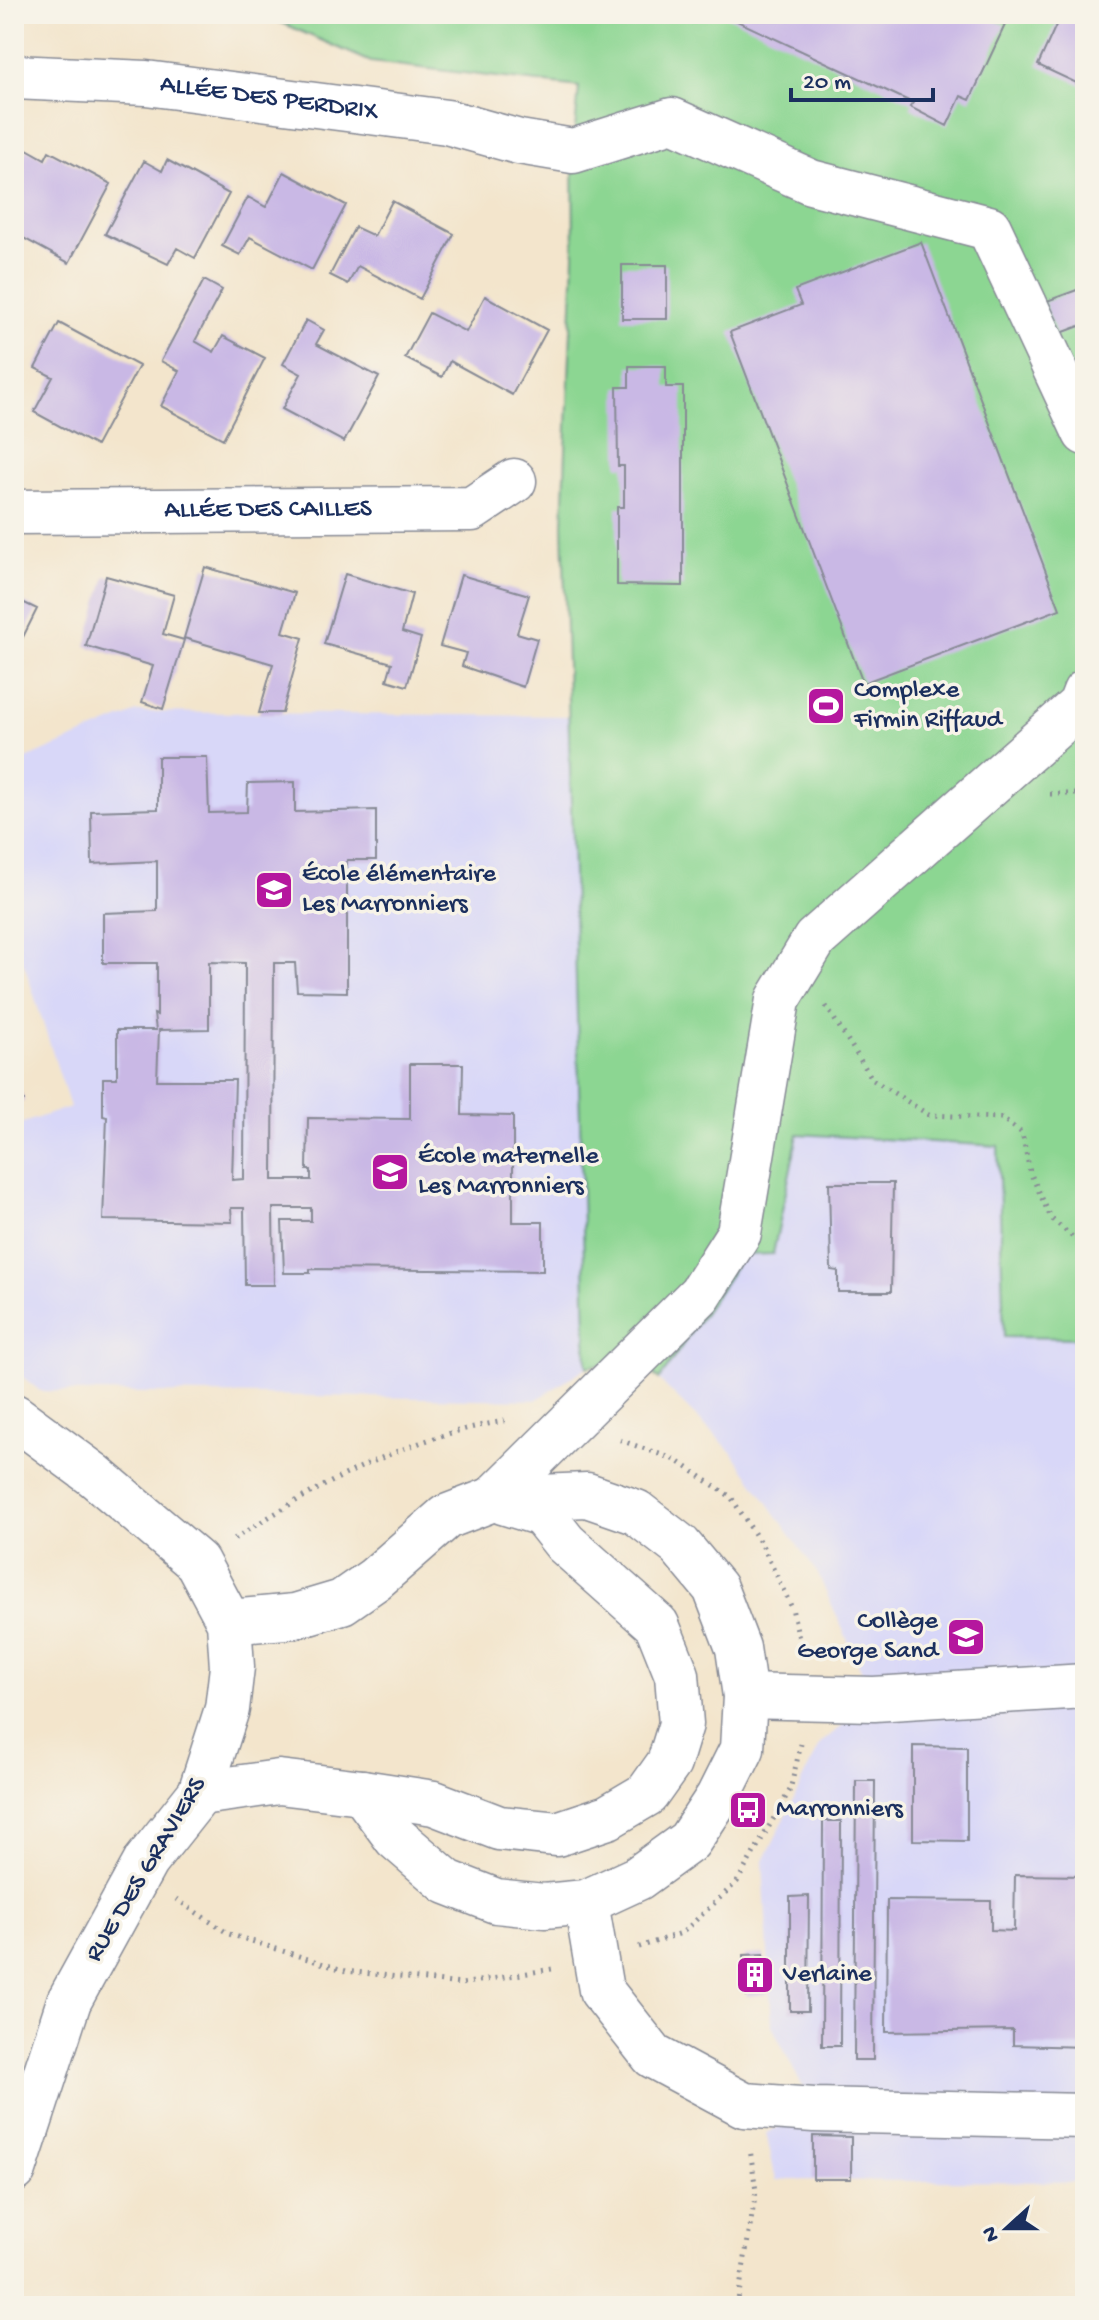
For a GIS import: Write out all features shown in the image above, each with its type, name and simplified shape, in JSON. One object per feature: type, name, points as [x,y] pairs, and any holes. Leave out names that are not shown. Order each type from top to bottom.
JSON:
[{"type":"street","name":"ALLÉE DES PERDRIX","points":[[14,77],[146,83],[447,122],[519,142],[573,151],[672,120],[811,182],[989,228],[1085,433]]},
{"type":"street","name":"ALLÉE DES CAILLES","points":[[14,512],[472,509],[514,481]]},
{"type":"street","points":[[493,1499],[700,1294],[739,1233],[778,1000],[815,939],[1080,705],[1085,692]]},
{"type":"street","name":"RUE DES GRAVIERS","points":[[14,1416],[94,1475],[197,1562],[229,1622],[232,1667],[227,1709],[200,1793],[139,1874],[69,2001],[14,2170]]},
{"type":"street","points":[[229,1622],[295,1616],[342,1602],[375,1579],[446,1517],[493,1499],[587,1495],[636,1512],[680,1546],[715,1588],[738,1648],[745,1696],[742,1749],[718,1797],[689,1841],[638,1878],[586,1902],[544,1906],[496,1901],[447,1882],[396,1838],[362,1792]]},
{"type":"street","points":[[200,1793],[279,1782],[434,1803],[499,1828],[557,1834],[608,1817],[647,1794],[669,1763],[681,1724],[677,1675],[657,1625],[565,1543],[542,1514],[493,1499]]},
{"type":"street","points":[[745,1696],[874,1699],[1085,1686]]},
{"type":"street","points":[[586,1902],[601,1990],[653,2056],[744,2105],[1085,2116]]},
{"type":"path","points":[[792,977],[829,1009],[873,1080],[929,1115],[1001,1118],[1022,1133],[1030,1172],[1051,1218],[1085,1248]]},
{"type":"path","points":[[139,1874],[229,1934],[346,1971],[461,1984],[596,1961],[682,1933],[737,1882],[790,1790],[812,1697],[792,1608],[763,1547],[731,1497],[676,1460],[571,1422],[503,1421],[416,1443],[282,1508],[197,1562]]},
{"type":"path","points":[[737,2306],[756,2191],[744,2105]]},
{"type":"shaded area","points":[[137,712],[568,716],[587,1367],[536,1400],[40,1391],[14,1370],[14,1126],[70,1107],[25,967],[14,943],[14,764]]},
{"type":"shaded area","name":"Collège George Sand","points":[[797,1134],[998,1146],[1004,1337],[1085,1338],[1085,2182],[776,2180],[766,2133],[814,2110],[772,2026],[763,1863],[821,1743],[874,1699],[818,1574],[732,1452],[659,1380],[743,1255],[773,1254]]},
{"type":"green space","name":"Complexe Firmin Riffaud","points":[[261,14],[1085,14],[1085,1338],[1004,1337],[998,1146],[798,1134],[773,1254],[743,1255],[659,1380],[637,1358],[587,1367],[563,524],[574,256],[573,151],[579,87],[371,62]]},
{"type":"building","points":[[722,14],[982,14],[1005,25],[970,100],[961,96],[947,126],[910,107],[913,103]]},
{"type":"building","points":[[1061,14],[1085,14],[1085,87],[1038,65]]},
{"type":"building","points":[[27,149],[45,159],[49,151],[111,184],[69,263],[14,233],[14,174]]},
{"type":"building","points":[[167,160],[229,194],[195,258],[177,248],[168,264],[105,234],[144,161],[162,171]]},
{"type":"building","points":[[284,172],[346,205],[312,270],[250,237],[240,255],[222,246],[248,197],[266,207]]},
{"type":"building","points":[[392,201],[454,234],[420,299],[358,266],[348,284],[330,275],[355,227],[374,236]]},
{"type":"building","points":[[921,242],[1060,609],[863,683],[730,332],[801,305],[795,290]]},
{"type":"building","points":[[622,265],[667,265],[667,319],[622,319]]},
{"type":"building","points":[[204,280],[222,290],[195,341],[214,352],[223,336],[265,358],[223,439],[161,406],[179,371],[161,361]]},
{"type":"building","points":[[1085,287],[1085,324],[1056,335],[1044,302]]},
{"type":"building","points":[[485,296],[547,330],[512,395],[450,361],[442,377],[405,358],[429,313],[466,332]]},
{"type":"building","points":[[306,320],[324,330],[316,344],[379,377],[344,442],[282,409],[301,374],[283,364]]},
{"type":"building","points":[[59,323],[139,366],[96,446],[34,412],[53,377],[35,368]]},
{"type":"building","points":[[629,366],[666,366],[666,387],[683,387],[683,586],[617,585],[617,507],[624,507],[624,466],[618,466],[617,387],[629,387]]},
{"type":"building","points":[[205,567],[295,593],[283,632],[303,638],[282,713],[259,713],[273,664],[184,638]]},
{"type":"building","points":[[345,574],[412,594],[402,632],[421,638],[407,686],[387,680],[392,663],[324,644]]},
{"type":"building","points":[[461,575],[529,595],[517,633],[537,639],[523,687],[462,666],[466,653],[440,646]]},
{"type":"building","points":[[106,576],[174,595],[163,634],[184,640],[163,709],[142,702],[153,666],[86,646]]},
{"type":"building","points":[[14,598],[37,609],[14,655]]},
{"type":"building","points":[[158,757],[207,757],[209,813],[247,812],[248,783],[295,782],[295,812],[376,810],[376,860],[347,860],[347,992],[297,991],[295,963],[274,963],[273,1180],[311,1180],[311,1170],[307,1170],[308,1118],[410,1119],[410,1064],[463,1064],[462,1115],[513,1116],[513,1222],[543,1222],[543,1271],[310,1269],[310,1273],[284,1273],[282,1221],[311,1221],[311,1208],[273,1208],[274,1285],[245,1285],[244,1208],[231,1208],[232,1222],[103,1220],[107,1117],[103,1116],[103,1078],[117,1078],[117,1030],[156,1030],[157,963],[103,963],[103,913],[157,911],[157,861],[92,864],[91,811],[158,809]],"holes":[[[209,962],[245,963],[244,1179],[232,1180],[235,1080],[157,1080],[159,1030],[209,1029]]]},
{"type":"building","points":[[14,1070],[24,1101],[14,1105]]},
{"type":"building","points":[[829,1183],[893,1183],[891,1292],[838,1292],[838,1271],[831,1270]]},
{"type":"building","points":[[913,1746],[967,1747],[967,1841],[913,1840]]},
{"type":"building","points":[[856,1781],[875,1781],[873,2060],[854,2060]]},
{"type":"building","points":[[823,1821],[841,1821],[840,2046],[822,2046]]},
{"type":"building","points":[[1015,1875],[1085,1876],[1085,2047],[1013,2045],[1013,2030],[886,2032],[887,1900],[991,1901],[991,1930],[1014,1931]]},
{"type":"building","points":[[809,1896],[808,2011],[790,2011],[790,1897]]},
{"type":"building","name":"Verlaine","points":[[764,1954],[767,1994],[747,1996],[744,1955]]},
{"type":"building","points":[[813,2136],[851,2137],[851,2179],[813,2179]]},
{"type":"place","name":"Complexe Firmin Riffaud","points":[[826,706]]},
{"type":"place","name":"École élémentaire Les Marronniers","points":[[274,890]]},
{"type":"place","name":"École maternelle Les Marronniers","points":[[390,1172]]},
{"type":"place","name":"Collège George Sand","points":[[966,1637]]},
{"type":"place","name":"Marronniers","points":[[748,1810]]},
{"type":"place","name":"Verlaine","points":[[755,1975]]}]
